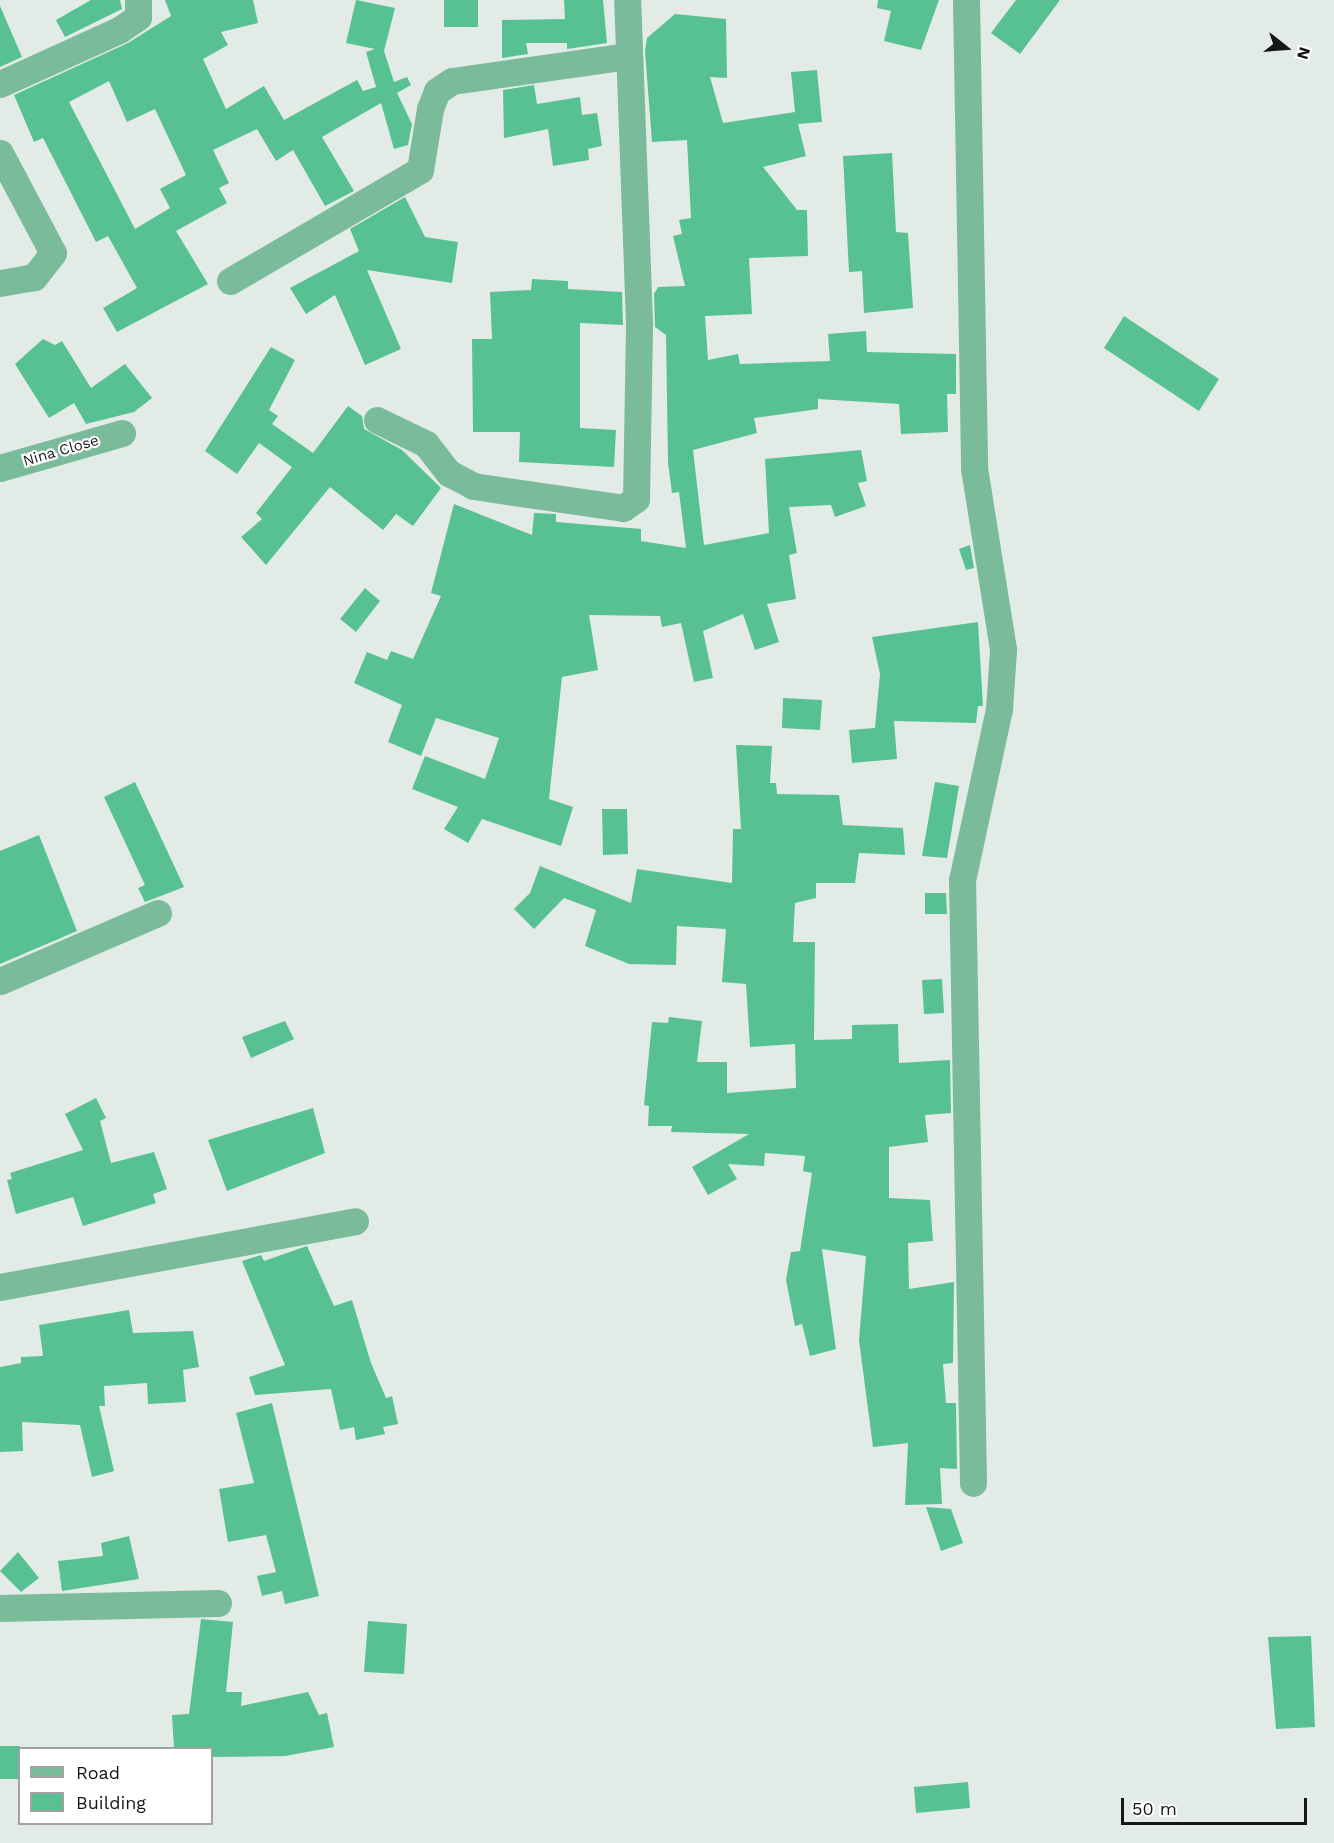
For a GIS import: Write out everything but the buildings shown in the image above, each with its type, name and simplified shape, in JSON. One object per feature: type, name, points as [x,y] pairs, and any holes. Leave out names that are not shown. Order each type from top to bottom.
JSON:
[{"type":"street","points":[[0,84],[119,30],[138,17],[138,0]]},
{"type":"street","points":[[377,420],[426,444],[457,481],[473,486],[623,508],[636,499],[639,322],[627,56],[627,0]]},
{"type":"street","points":[[966,0],[974,468],[1003,650],[999,709],[962,880],[973,1483]]},
{"type":"street","points":[[230,281],[420,170],[430,109],[437,91],[452,81],[627,56]]},
{"type":"street","points":[[0,153],[53,253],[34,277],[0,283]]},
{"type":"street","name":"Nina Close","points":[[0,468],[122,433]]},
{"type":"street","points":[[0,981],[158,913]]},
{"type":"street","points":[[0,1287],[355,1221]]},
{"type":"street","points":[[0,1608],[218,1604]]}]
